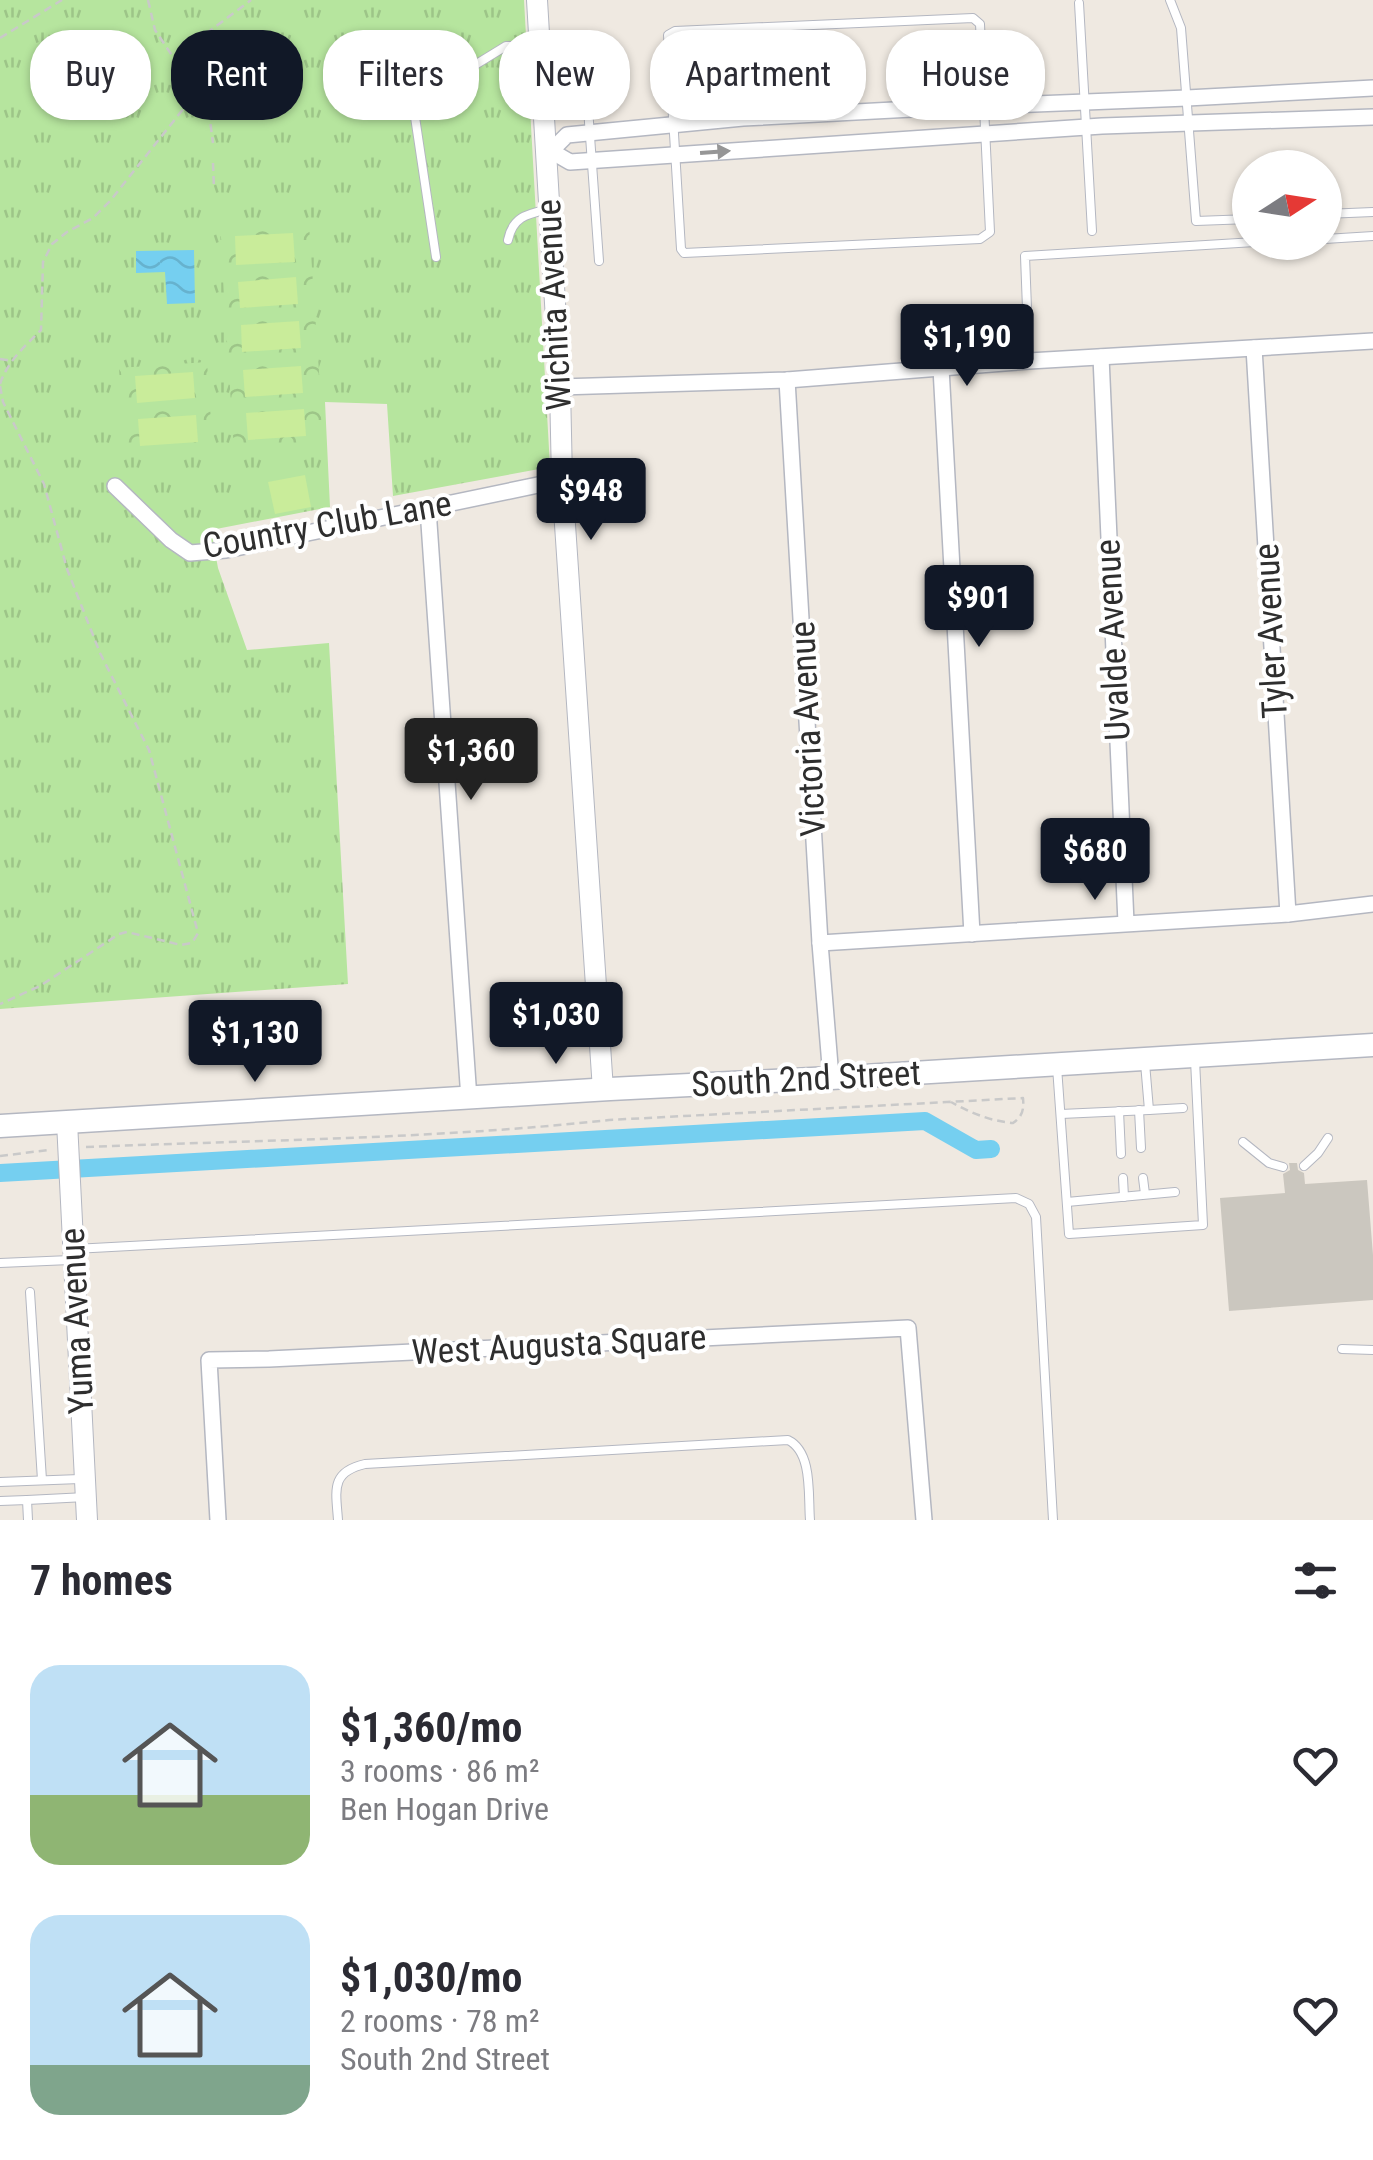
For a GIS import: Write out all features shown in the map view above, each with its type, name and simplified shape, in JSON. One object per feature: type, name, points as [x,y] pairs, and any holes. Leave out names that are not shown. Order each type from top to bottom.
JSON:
[{"type":"main road","name":"South 2nd Street","points":[[0,1126],[1373,1044]]},
{"type":"street","name":"Wichita Avenue","points":[[537,0],[539,30]]},
{"type":"street","points":[[1045,104],[1373,88]]},
{"type":"street","points":[[886,111],[743,118],[567,135],[551,150],[570,162],[1087,127],[1373,117]]},
{"type":"street","name":"Wichita Avenue","points":[[544,120],[562,480],[603,1090]]},
{"type":"street","points":[[560,387],[787,380],[1101,356],[1373,342]]},
{"type":"street","name":"Tyler Avenue","points":[[1254,348],[1288,914]]},
{"type":"street","name":"Uvalde Avenue","points":[[1101,356],[1126,923]]},
{"type":"street","points":[[941,368],[972,934]]},
{"type":"street","name":"Victoria Avenue","points":[[787,380],[831,1078]]},
{"type":"street","name":"Country Club Lane","points":[[115,486],[190,553],[226,550],[562,480]]},
{"type":"street","points":[[428,509],[469,1099]]},
{"type":"street","points":[[820,943],[1288,914],[1373,904]]},
{"type":"street","name":"Yuma Avenue","points":[[67,1122],[87,1520]]},
{"type":"street","name":"West Augusta Square","points":[[218,1520],[209,1360],[908,1328],[924,1520]]},
{"type":"lane","points":[[1170,0],[1181,28],[1196,222],[1232,219]]},
{"type":"lane","points":[[1079,3],[1092,231]]},
{"type":"lane","points":[[980,30],[974,18],[674,31],[668,35],[681,249],[684,253],[980,239],[990,232],[986,120]]},
{"type":"lane","points":[[436,258],[412,97],[415,74],[431,65],[475,66],[499,51]]},
{"type":"lane","points":[[590,120],[599,261]]},
{"type":"lane","points":[[508,240],[511,228],[522,215],[549,209]]},
{"type":"lane","points":[[1342,213],[1373,212]]},
{"type":"lane","points":[[1342,237],[1373,236]]},
{"type":"lane","points":[[1028,361],[1025,256],[1232,243]]},
{"type":"lane","points":[[1057,1064],[1070,1234],[1202,1225],[1194,1056]]},
{"type":"lane","points":[[1141,1148],[1145,1059]]},
{"type":"lane","points":[[1060,1114],[1183,1108]]},
{"type":"lane","points":[[1119,1111],[1121,1154]]},
{"type":"lane","points":[[1304,1166],[1328,1138]]},
{"type":"lane","points":[[1243,1142],[1269,1163],[1283,1168]]},
{"type":"lane","points":[[1123,1178],[1124,1197]]},
{"type":"lane","points":[[1143,1178],[1145,1194]]},
{"type":"lane","points":[[1067,1202],[1174,1192]]},
{"type":"lane","points":[[0,1263],[74,1255],[1016,1198],[1029,1204],[1036,1217],[1053,1520]]},
{"type":"lane","points":[[30,1292],[42,1480]]},
{"type":"lane","points":[[1342,1349],[1373,1350]]},
{"type":"lane","points":[[338,1520],[337,1481],[349,1468],[365,1464],[788,1440],[799,1448],[804,1462],[810,1520]]},
{"type":"lane","points":[[0,1482],[42,1480],[85,1488]]},
{"type":"lane","points":[[0,1501],[27,1500],[85,1488]]},
{"type":"lane","points":[[27,1500],[28,1520]]},
{"type":"path","points":[[0,38],[62,0]]},
{"type":"path","points":[[148,0],[154,30],[171,55]]},
{"type":"path","points":[[210,30],[250,0]]},
{"type":"path","points":[[0,1004],[40,986],[120,934],[127,932],[181,945],[192,943],[198,933],[149,750],[100,653],[67,570],[44,484],[3,402],[0,385],[12,361],[42,330],[43,262],[52,244],[93,218],[110,201],[174,120]]},
{"type":"path","points":[[210,120],[213,143]]},
{"type":"path","points":[[214,163],[214,190]]},
{"type":"path","points":[[0,359],[12,361]]},
{"type":"path","points":[[0,1156],[66,1150],[1023,1098],[1024,1108],[1019,1119],[1006,1123],[990,1121],[950,1102]]},
{"type":"green space","points":[[0,0],[524,0],[526,30],[499,30],[499,120],[531,120],[550,467],[393,496],[387,404],[325,402],[330,507],[211,530],[218,568],[247,650],[329,643],[348,984],[0,1009]]},
{"type":"green space","points":[[309,225],[324,445],[234,451],[220,231]]},
{"type":"green space","points":[[293,233],[295,262],[236,265],[235,236]]},
{"type":"green space","points":[[296,277],[298,304],[240,308],[238,282]]},
{"type":"green space","points":[[299,321],[301,348],[242,352],[241,325]]},
{"type":"green space","points":[[207,362],[213,451],[125,457],[119,368]]},
{"type":"green space","points":[[301,366],[303,393],[245,397],[243,370]]},
{"type":"green space","points":[[193,372],[195,398],[137,403],[135,376]]},
{"type":"green space","points":[[304,409],[306,436],[248,440],[246,413]]},
{"type":"green space","points":[[196,415],[198,442],[140,446],[138,419]]},
{"type":"green space","points":[[305,475],[311,507],[275,514],[268,482]]},
{"type":"water","points":[[194,250],[195,303],[167,304],[165,272],[136,273],[136,251]]},
{"type":"building","points":[[1289,1163],[1297,1163],[1305,1184],[1367,1180],[1373,1300],[1229,1311],[1220,1198],[1285,1193],[1283,1174],[1290,1170]]},
{"type":"waterway","points":[[0,1173],[925,1121],[976,1150],[991,1149]]}]
